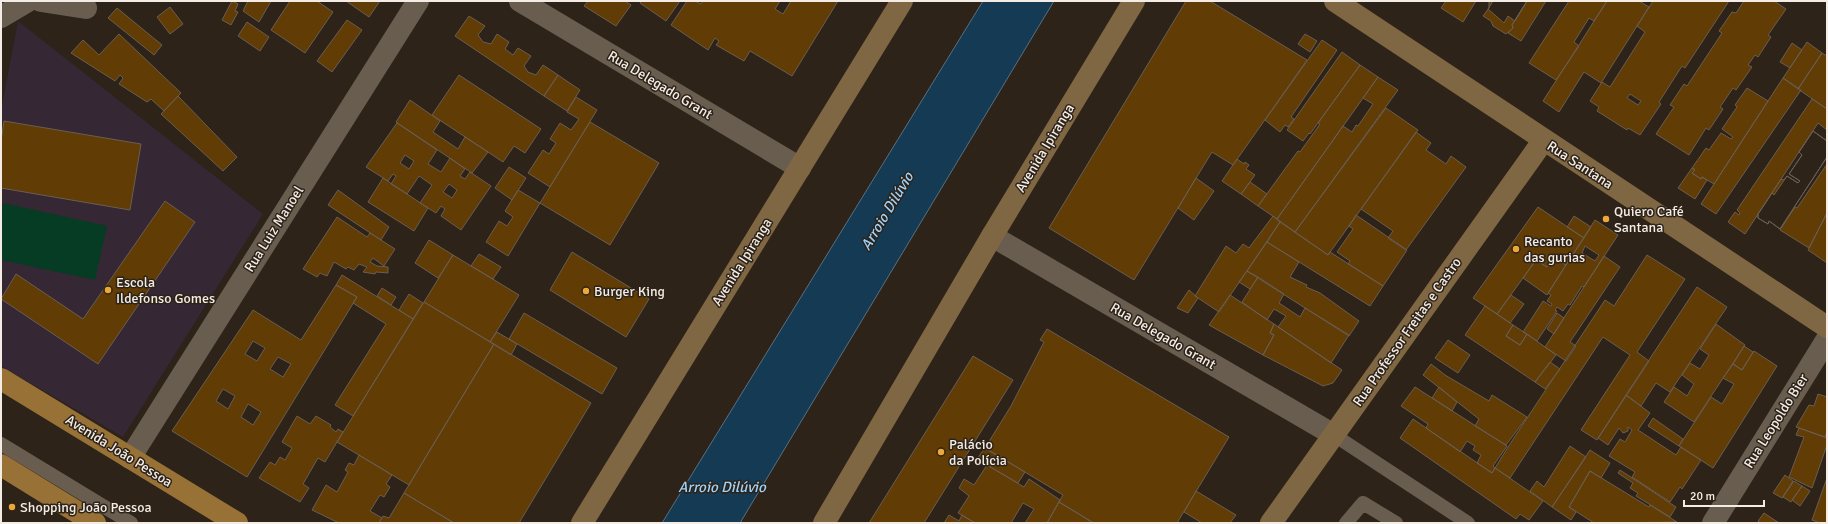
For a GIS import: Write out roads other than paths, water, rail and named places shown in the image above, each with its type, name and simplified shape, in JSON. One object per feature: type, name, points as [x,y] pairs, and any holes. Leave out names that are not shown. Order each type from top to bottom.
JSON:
[{"type":"main road","name":"Avenida Ipiranga","points":[[582,523],[902,1]]},
{"type":"main road","name":"Avenida Ipiranga","points":[[824,523],[992,236],[1134,1]]},
{"type":"main road","name":"Rua Santana","points":[[1335,1],[1543,141],[1827,327]]},
{"type":"main road","name":"Rua Professor Freitas e Castro","points":[[1271,523],[1543,141]]},
{"type":"main road","name":"Avenida João Pessoa","points":[[1,379],[237,523]]},
{"type":"main road","points":[[1,465],[95,523]]},
{"type":"street","points":[[1,17],[28,1]]},
{"type":"street","points":[[40,1],[86,8]]},
{"type":"street","name":"Rua Luiz Manoel","points":[[130,458],[418,1]]},
{"type":"street","name":"Rua Delegado Grant","points":[[520,1],[800,168]]},
{"type":"street","name":"Rua Delegado Grant","points":[[992,236],[1334,435]]},
{"type":"street","name":"Rua Leopoldo Bier","points":[[1713,523],[1827,339]]},
{"type":"lane","points":[[1334,435],[1468,523]]},
{"type":"lane","points":[[1,444],[131,523]]},
{"type":"lane","points":[[1346,523],[1363,502],[1396,523]]},
{"type":"water","name":"Arroio Dilúvio","points":[[983,1],[1054,1],[740,523],[662,523]]},
{"type":"place","name":"Quiero Café Santana","points":[[1606,219]]},
{"type":"place","name":"Recanto das gurias","points":[[1516,249]]},
{"type":"place","name":"Escola Ildefonso Gomes","points":[[108,290]]},
{"type":"place","name":"Burger King","points":[[586,291]]},
{"type":"place","name":"Palácio da Polícia","points":[[941,452]]},
{"type":"place","name":"Shopping João Pessoa","points":[[12,507]]}]
